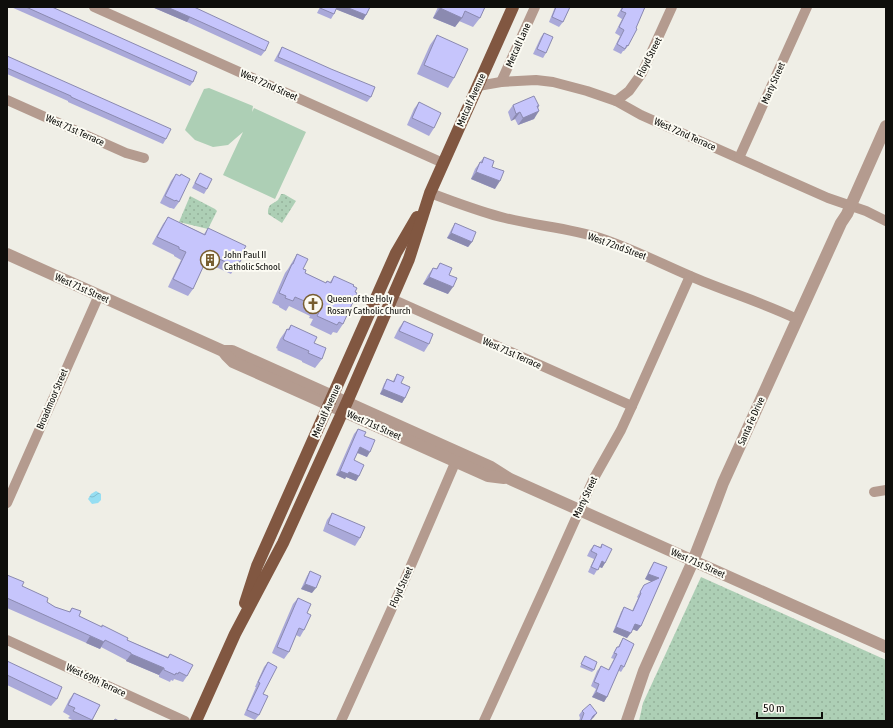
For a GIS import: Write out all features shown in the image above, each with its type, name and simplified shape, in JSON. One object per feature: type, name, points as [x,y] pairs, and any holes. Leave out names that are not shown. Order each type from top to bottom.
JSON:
[{"type":"main road","name":"Metcalf Avenue","points":[[196,721],[235,634],[283,543],[345,407],[409,259],[430,193],[513,7]]},
{"type":"main road","name":"Metcalf Avenue","points":[[235,634],[257,566],[396,253],[430,193]]},
{"type":"street","name":"West 72nd Street","points":[[94,7],[443,163]]},
{"type":"street","name":"Metcalf Lane","points":[[500,82],[535,7]]},
{"type":"street","name":"Floyd Street","points":[[616,101],[629,91],[642,73],[672,7]]},
{"type":"street","name":"Marty Street","points":[[739,158],[807,7]]},
{"type":"street","name":"West 72nd Terrace","points":[[478,86],[500,82],[536,80],[554,82],[587,91],[616,101],[641,115],[828,198],[866,211],[886,221]]},
{"type":"street","name":"West 71st Terrace","points":[[7,100],[126,153],[144,158]]},
{"type":"street","name":"Santa Fe Drive","points":[[627,721],[644,671],[693,561],[723,483],[797,318],[886,126]]},
{"type":"street","name":"West 72nd Street","points":[[430,193],[474,209],[505,218],[575,231],[629,248],[690,276],[797,318]]},
{"type":"street","name":"West 71st Street","points":[[7,254],[223,350],[232,351],[345,407],[458,457],[491,467],[510,479],[886,647]]},
{"type":"street","name":"Marty Street","points":[[484,721],[579,510],[594,478],[621,430],[690,276]]},
{"type":"street","name":"Broadmoor Street","points":[[7,503],[99,295]]},
{"type":"street","name":"West 71st Terrace","points":[[392,299],[632,406]]},
{"type":"street","name":"Floyd Street","points":[[341,721],[458,457]]},
{"type":"street","points":[[874,492],[886,490]]},
{"type":"street","name":"West 69th Terrace","points":[[7,640],[186,721]]},
{"type":"green space","points":[[209,88],[253,106],[252,112],[254,108],[306,132],[275,199],[223,175],[243,132],[228,145],[213,147],[195,140],[185,130],[204,89]]},
{"type":"green space","points":[[281,194],[284,194],[296,201],[282,223],[268,214],[270,206],[278,200]]},
{"type":"green space","points":[[190,196],[217,211],[208,229],[179,222]]},
{"type":"green space","points":[[701,577],[886,660],[886,721],[639,721],[643,703]]},
{"type":"water","points":[[96,491],[101,494],[101,500],[98,503],[92,504],[88,499],[91,494]]},
{"type":"building","points":[[26,7],[52,7],[197,72],[193,82]]},
{"type":"building","points":[[167,7],[194,7],[269,42],[265,51]]},
{"type":"building","points":[[337,7],[334,14],[320,8]]},
{"type":"building","points":[[346,7],[370,7],[366,15]]},
{"type":"building","points":[[485,7],[480,18],[465,11],[462,18],[440,8]]},
{"type":"building","points":[[556,7],[570,7],[563,22],[552,17]]},
{"type":"building","points":[[623,7],[645,7],[636,28],[637,29],[625,49],[617,44],[624,30],[619,27],[626,13],[621,11]]},
{"type":"building","points":[[544,33],[553,37],[546,53],[537,49]]},
{"type":"building","points":[[437,35],[468,49],[454,78],[424,65]]},
{"type":"building","points":[[282,47],[375,87],[371,97],[278,57]]},
{"type":"building","points":[[7,56],[171,129],[166,139],[71,97],[7,68]]},
{"type":"building","points":[[534,96],[539,106],[537,106],[539,111],[523,118],[520,112],[516,114],[513,105]]},
{"type":"building","points":[[419,102],[441,113],[434,128],[412,118]]},
{"type":"building","points":[[484,157],[494,161],[492,167],[504,171],[500,181],[476,172]]},
{"type":"building","points":[[200,173],[212,179],[207,189],[195,183]]},
{"type":"building","points":[[176,174],[180,176],[181,174],[190,179],[179,202],[165,196]]},
{"type":"building","name":"John Paul II Catholic School","points":[[168,217],[205,235],[208,228],[246,246],[240,262],[238,261],[236,267],[209,254],[193,289],[173,279],[186,252],[179,249],[179,247],[157,237]]},
{"type":"building","points":[[455,223],[476,232],[472,242],[451,233]]},
{"type":"building","name":"Queen of the Holy Rosary Catholic Church","points":[[297,254],[308,259],[303,269],[306,270],[305,273],[326,283],[327,281],[331,283],[334,276],[354,285],[353,286],[357,288],[355,292],[357,293],[343,324],[339,322],[337,325],[317,316],[320,310],[316,308],[316,306],[295,297],[293,301],[285,298],[286,296],[279,293]]},
{"type":"building","points":[[440,263],[452,268],[449,275],[457,278],[453,287],[429,277],[433,268],[437,269]]},
{"type":"building","points":[[404,321],[433,334],[429,344],[399,331]]},
{"type":"building","points":[[291,325],[317,337],[314,343],[326,348],[322,359],[283,339],[287,329],[289,330]]},
{"type":"building","points":[[397,374],[404,377],[401,383],[410,387],[405,398],[383,389],[387,379],[394,382]]},
{"type":"building","points":[[358,429],[366,432],[364,436],[375,440],[370,452],[360,447],[354,460],[364,465],[359,476],[349,472],[348,474],[340,471]]},
{"type":"building","points":[[332,513],[365,527],[360,538],[328,524]]},
{"type":"building","points":[[602,544],[612,549],[605,563],[602,561],[598,570],[591,567],[597,554],[591,551],[594,545],[601,548]]},
{"type":"building","points":[[654,562],[667,567],[641,626],[635,624],[631,633],[616,627],[624,607],[633,611],[644,585],[659,578],[648,574]]},
{"type":"building","points":[[310,571],[321,576],[316,588],[305,584]]},
{"type":"building","points":[[7,575],[24,582],[22,586],[48,598],[47,602],[55,607],[70,612],[72,608],[81,611],[79,616],[102,627],[102,625],[128,638],[127,640],[168,658],[170,654],[193,665],[187,676],[179,672],[175,675],[164,670],[164,668],[131,654],[105,640],[104,642],[7,598]]},
{"type":"building","points":[[298,598],[311,604],[307,613],[311,615],[304,630],[299,628],[289,652],[277,647]]},
{"type":"building","points":[[623,638],[634,644],[624,667],[621,665],[607,697],[596,692],[599,684],[594,682],[601,666],[609,670],[617,654],[614,653],[617,647],[619,647]]},
{"type":"building","points":[[585,656],[597,662],[594,670],[581,664]]},
{"type":"building","points":[[7,661],[62,687],[57,699],[7,675]]},
{"type":"building","points":[[268,662],[277,667],[263,694],[268,696],[259,715],[247,710]]},
{"type":"building","points":[[74,693],[100,705],[92,720],[73,711],[75,708],[68,705]]},
{"type":"building","points":[[590,704],[597,713],[590,721],[581,721],[584,713],[582,711]]},
{"type":"place","name":"John Paul II Catholic School","points":[[210,260]]},
{"type":"place","name":"Queen of the Holy Rosary Catholic Church","points":[[313,304]]}]
